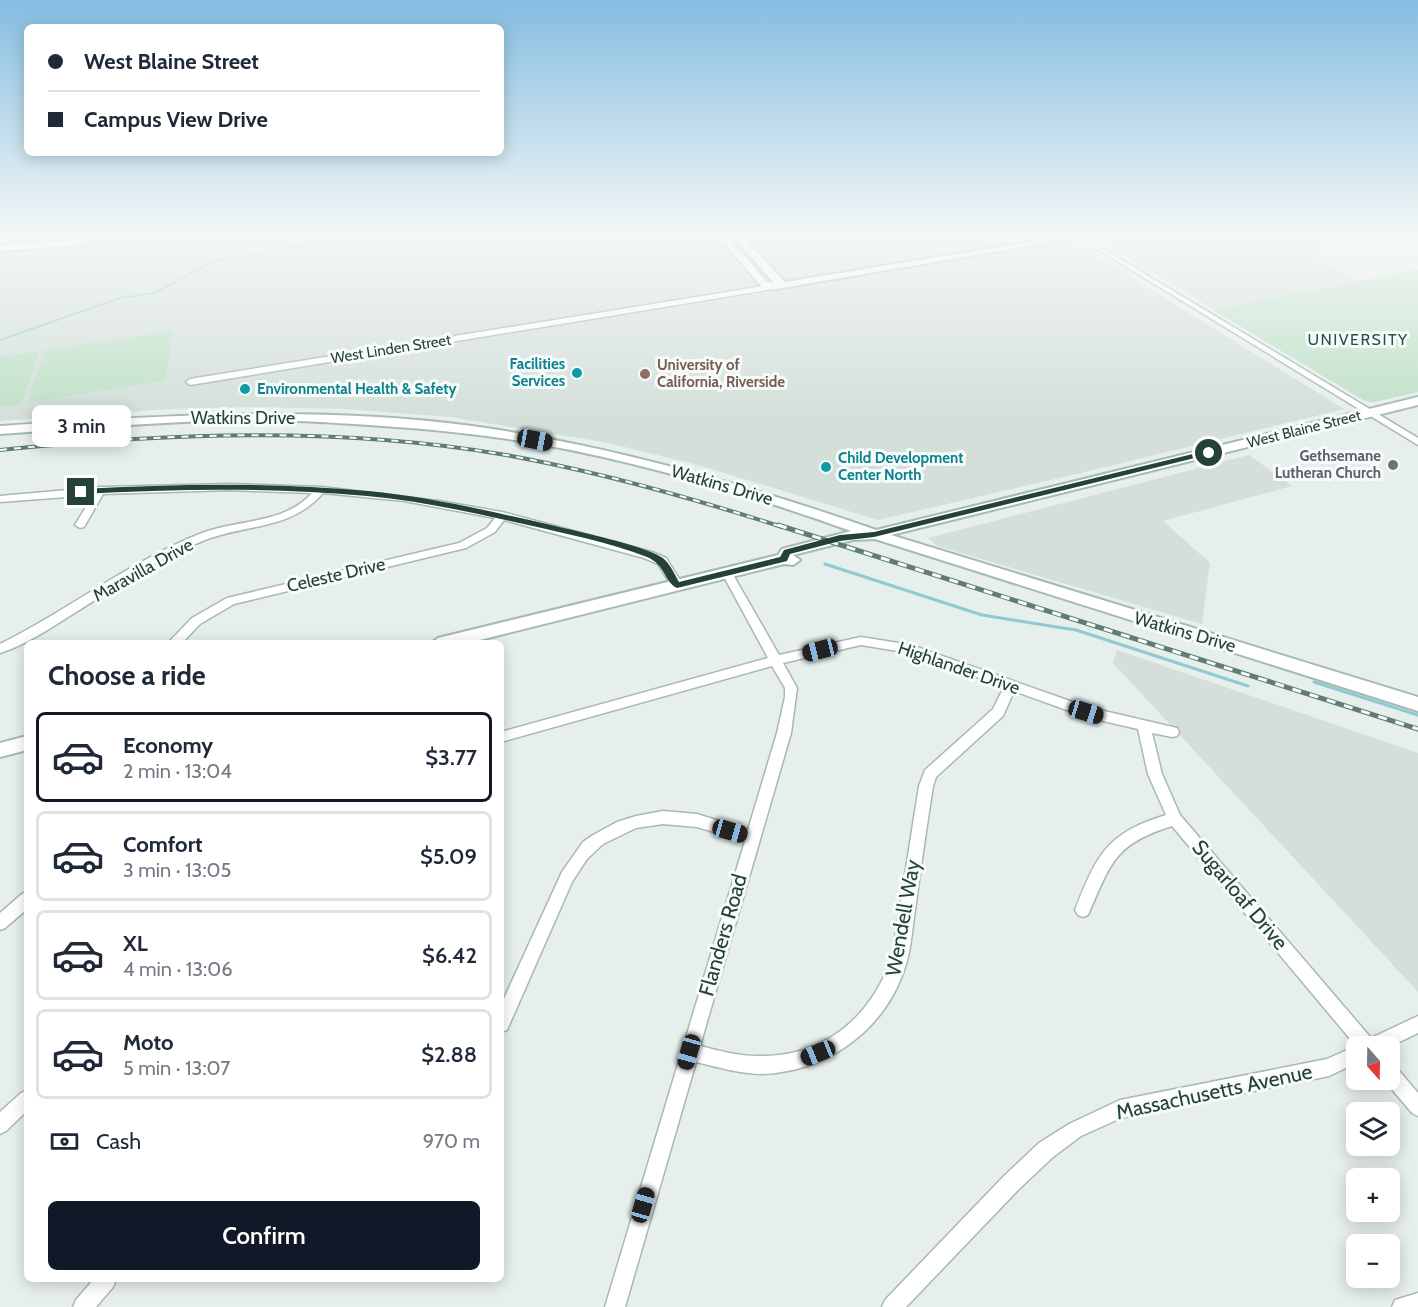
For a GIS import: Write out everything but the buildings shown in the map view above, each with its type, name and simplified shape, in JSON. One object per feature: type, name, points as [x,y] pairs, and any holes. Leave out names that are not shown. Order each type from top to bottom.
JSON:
[{"type":"street","name":"West Linden Street","points":[[190,382],[715,296]]},
{"type":"street","points":[[1180,296],[1418,442]]},
{"type":"street","name":"West Blaine Street","points":[[784,559],[787,552],[827,541],[854,535],[874,535],[1418,401]]},
{"type":"street","name":"Watkins Drive","points":[[0,430],[233,417],[356,419],[435,426],[601,453],[723,484],[818,514],[930,554],[1418,704]]},
{"type":"street","points":[[0,499],[101,490],[190,486],[320,490],[404,498],[502,515],[648,555],[662,561],[677,585]]},
{"type":"street","points":[[80,525],[101,490]]},
{"type":"street","name":"Maravilla Drive","points":[[0,648],[37,630],[182,545],[216,532],[292,514],[308,506],[320,490]]},
{"type":"street","points":[[818,514],[831,530],[831,537],[827,541]]},
{"type":"street","name":"Celeste Drive","points":[[176,640],[196,621],[231,601],[462,546],[491,530],[502,515]]},
{"type":"street","points":[[928,522],[918,536],[930,554]]},
{"type":"street","name":"West Blaine Street","points":[[454,640],[784,559],[792,560],[865,542],[874,535]]},
{"type":"street","name":"Flanders Road","points":[[615,1307],[784,733],[791,697],[790,688],[776,660],[727,573]]},
{"type":"street","name":"Highlander Drive","points":[[504,736],[776,660],[851,642],[873,641],[911,649],[1109,719],[1172,732]]},
{"type":"street","name":"Wendell Way","points":[[689,1052],[742,1064],[797,1062],[858,1031],[874,1013],[894,979],[900,957],[926,786],[930,774],[998,712],[1011,685]]},
{"type":"street","name":"Sugarloaf Drive","points":[[1144,726],[1155,774],[1175,819],[1360,1036]]},
{"type":"street","points":[[0,750],[24,744]]},
{"type":"street","points":[[504,1017],[567,878],[577,861],[600,837],[630,825],[665,818],[687,818],[752,837]]},
{"type":"street","points":[[1083,910],[1096,876],[1118,843],[1147,826],[1175,819]]},
{"type":"street","points":[[0,922],[24,902]]},
{"type":"street","points":[[1392,1036],[1418,1024]]},
{"type":"street","name":"Massachusetts Avenue","points":[[892,1307],[1011,1183],[1046,1150],[1075,1130],[1120,1109],[1329,1067],[1346,1059]]},
{"type":"street","points":[[1400,1085],[1418,1107]]},
{"type":"street","points":[[0,1125],[24,1101]]},
{"type":"street","points":[[84,1307],[104,1282]]},
{"type":"street","points":[[1402,1307],[1418,1303]]},
{"type":"shaded area","name":"University of California, Riverside","points":[[0,296],[1162,296],[1344,409],[878,520],[698,465],[604,442],[450,417],[345,409],[257,407],[169,409],[0,421]]},
{"type":"shaded area","points":[[1192,296],[1418,296],[1418,392],[1374,402],[1365,401]]},
{"type":"shaded area","points":[[1249,455],[1292,486],[1163,521],[1210,563],[1202,624],[937,546],[928,538]]},
{"type":"shaded area","points":[[1117,650],[1418,753],[1418,992],[1113,663]]},
{"type":"green space","points":[[1285,296],[1418,296],[1418,392],[1374,402],[1365,401],[1213,310]]},
{"type":"green space","points":[[172,333],[166,380],[27,403],[45,350]]},
{"type":"green space","points":[[40,351],[21,404],[0,407],[0,357]]},
{"type":"waterway","points":[[0,340],[120,298],[134,296]]},
{"type":"waterway","points":[[825,564],[982,615],[1076,630],[1248,686]]},
{"type":"waterway","points":[[1314,682],[1418,715]]},
{"type":"railway","points":[[0,450],[190,436],[253,435],[317,436],[443,446],[506,455],[611,478],[782,527]]},
{"type":"railway","points":[[778,525],[1418,729]]},
{"type":"place","name":"Facilities Services","points":[[577,373]]},
{"type":"place","name":"University of California, Riverside","points":[[645,374]]},
{"type":"place","name":"Environmental Health & Safety","points":[[245,389]]},
{"type":"place","name":"Gethsemane Lutheran Church","points":[[1393,465]]},
{"type":"place","name":"Child Development Center North","points":[[826,467]]},
{"type":"district","name":"UNIVERSITY","points":[[1358,339]]},
{"type":"route","points":[[81,492],[190,486],[283,488],[369,494],[458,506],[578,534],[648,555],[662,561],[677,585],[784,559],[787,552],[840,538],[874,535],[1209,453]]}]
